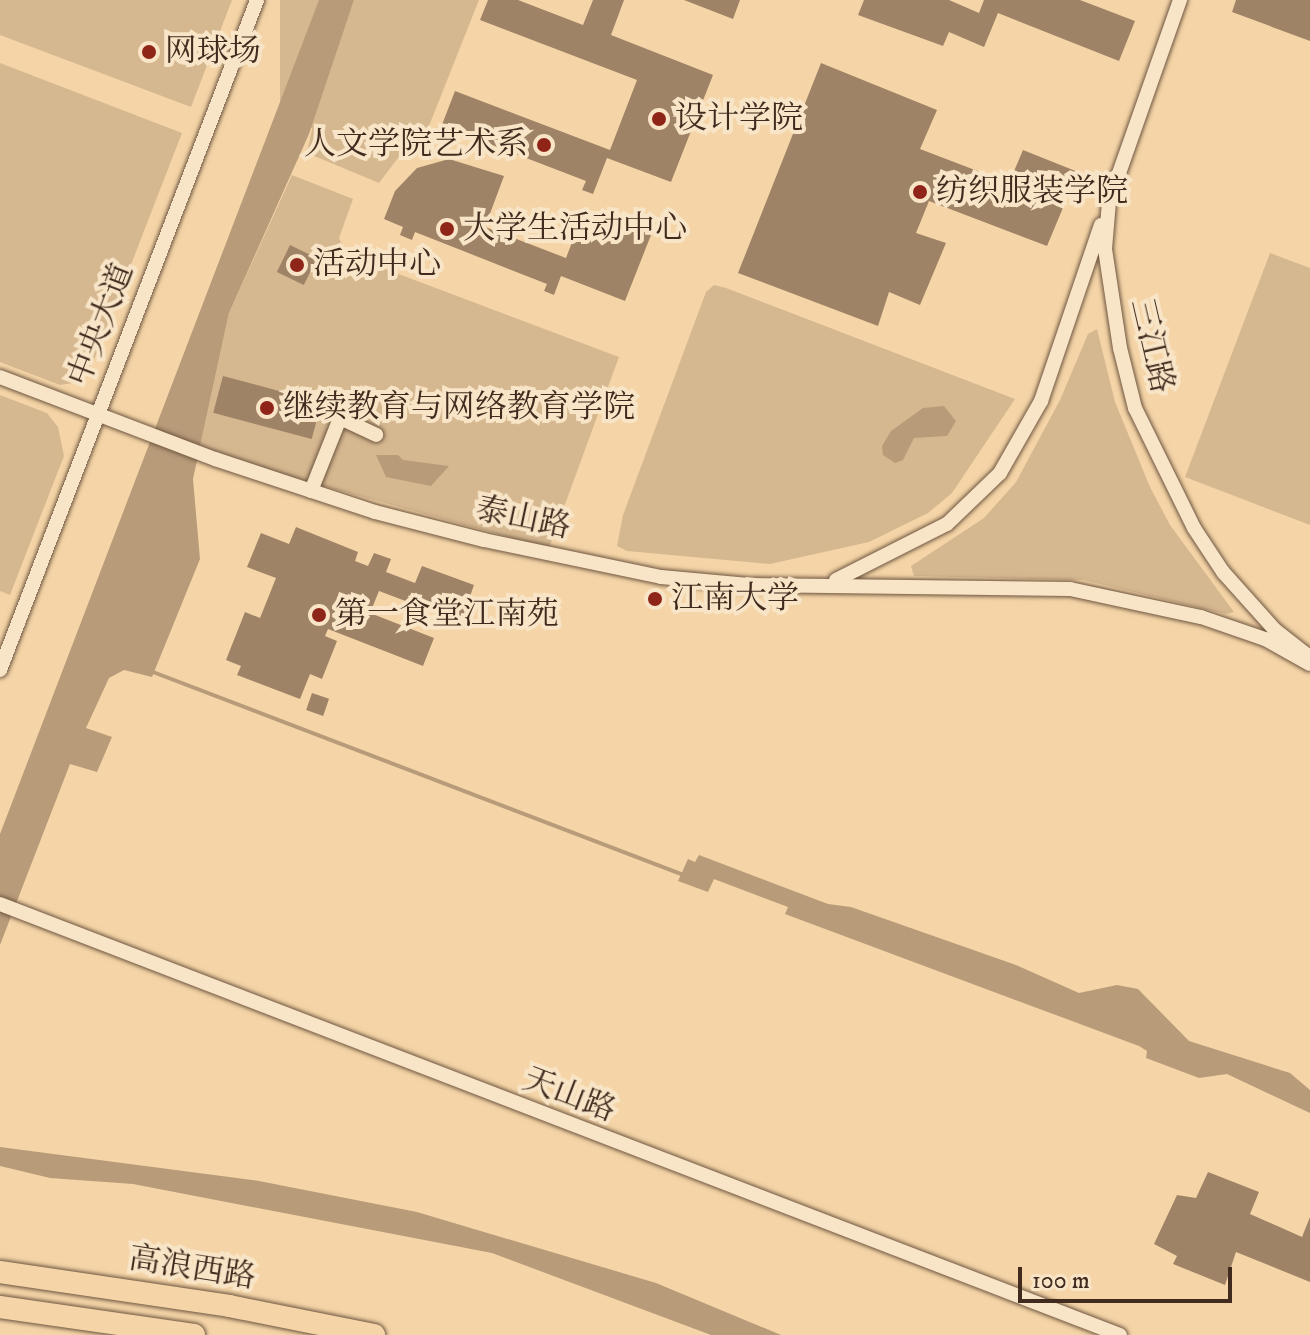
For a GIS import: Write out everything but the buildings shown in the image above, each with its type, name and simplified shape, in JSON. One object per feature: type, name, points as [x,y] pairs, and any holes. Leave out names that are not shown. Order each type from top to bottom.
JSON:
[{"type":"main road","name":"高浪西路","points":[[0,1272],[229,1306],[374,1335]]},
{"type":"main road","name":"高浪西路","points":[[0,1307],[194,1335]]},
{"type":"street","name":"中央大道","points":[[0,670],[257,0]]},
{"type":"street","name":"三江路","points":[[1180,0],[1109,202],[1105,249],[1109,292],[1141,420],[1168,481],[1223,572],[1275,630],[1310,657]]},
{"type":"street","points":[[828,584],[947,524],[1000,473],[1041,401],[1109,202]]},
{"type":"street","points":[[0,377],[98,414]]},
{"type":"street","name":"泰山路","points":[[98,414],[215,459],[311,491],[475,538],[661,577],[749,585],[1008,585],[1134,599],[1265,639],[1310,664]]},
{"type":"street","points":[[311,491],[340,418],[376,435]]},
{"type":"street","name":"天山路","points":[[0,904],[1120,1335]]},
{"type":"shaded area","name":"网球场","points":[[0,0],[232,0],[191,107],[0,35]]},
{"type":"shaded area","points":[[280,0],[319,0],[319,128],[280,128]]},
{"type":"shaded area","points":[[319,0],[354,0],[309,134],[229,313],[193,479],[200,559],[152,677],[124,670],[109,678],[86,728],[112,737],[97,772],[70,764],[0,945],[0,834]]},
{"type":"shaded area","points":[[354,0],[479,0],[423,141],[401,154],[379,183],[307,153],[318,101]]},
{"type":"shaded area","points":[[0,63],[182,133],[92,365],[73,383],[60,385],[0,362]]},
{"type":"shaded area","points":[[292,175],[353,199],[339,238],[348,255],[619,357],[549,548],[199,452],[229,313]]},
{"type":"shaded area","points":[[1270,253],[1310,268],[1310,525],[1185,477]]},
{"type":"shaded area","points":[[714,285],[1015,399],[952,493],[928,513],[869,542],[770,564],[627,551],[617,546],[623,515],[706,292]]},
{"type":"shaded area","points":[[1097,329],[1115,402],[1150,487],[1170,525],[1234,612],[1226,614],[1083,580],[914,576],[911,566],[984,518],[1016,482],[1060,400],[1088,334]]},
{"type":"shaded area","points":[[0,395],[47,413],[58,427],[64,456],[10,595],[0,591]]},
{"type":"shaded area","points":[[944,406],[956,421],[947,436],[914,438],[903,460],[895,463],[883,455],[882,446],[891,431],[923,408]]},
{"type":"shaded area","points":[[376,455],[398,455],[403,460],[449,466],[431,486],[386,477]]},
{"type":"shaded area","points":[[699,855],[828,904],[851,907],[1016,965],[1079,993],[1117,985],[1138,989],[1189,1041],[1290,1073],[1310,1090],[1310,1113],[1227,1074],[1199,1078],[1146,1058],[1147,1051],[1139,1046],[785,914],[788,907],[714,879],[708,892],[678,881],[688,859],[695,862]]},
{"type":"shaded area","points":[[0,1147],[259,1181],[417,1212],[656,1283],[781,1335],[711,1335],[492,1253],[133,1184],[50,1178],[0,1166]]},
{"type":"waterway","points":[[153,672],[681,874]]},
{"type":"place","name":"网球场","points":[[149,52]]},
{"type":"place","name":"设计学院","points":[[659,119]]},
{"type":"place","name":"人文学院艺术系","points":[[544,145]]},
{"type":"place","name":"纺织服装学院","points":[[920,192]]},
{"type":"place","name":"大学生活动中心","points":[[447,229]]},
{"type":"place","name":"活动中心","points":[[297,265]]},
{"type":"place","name":"继续教育与网络教育学院","points":[[267,408]]},
{"type":"place","name":"江南大学","points":[[655,599]]},
{"type":"place","name":"第一食堂江南苑","points":[[319,615]]}]
